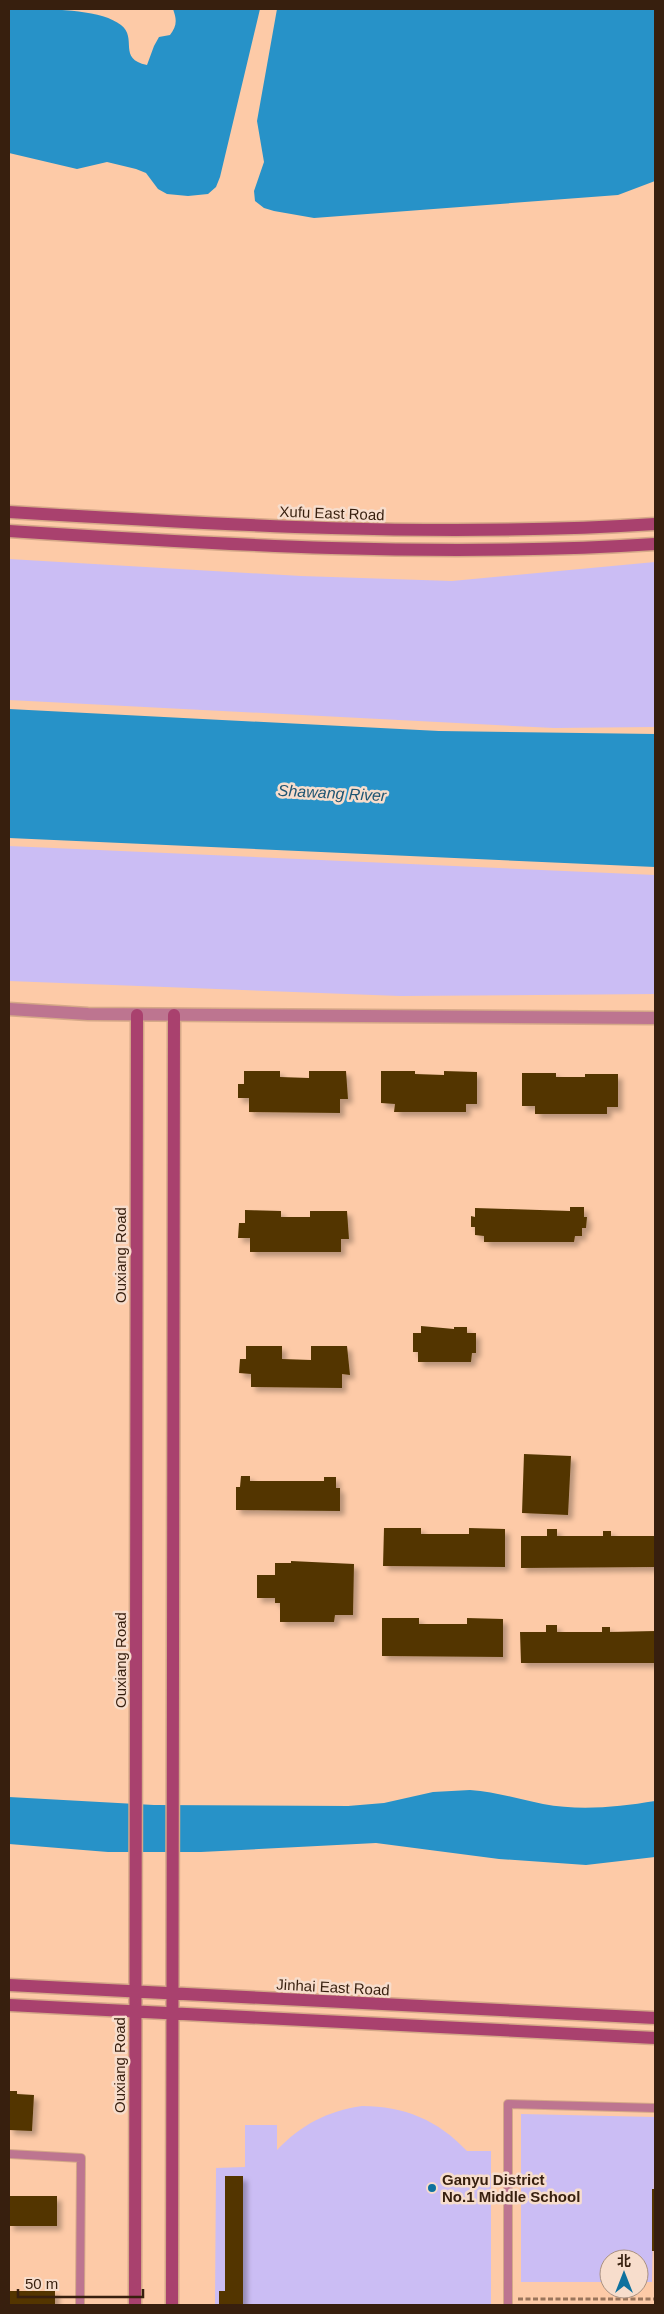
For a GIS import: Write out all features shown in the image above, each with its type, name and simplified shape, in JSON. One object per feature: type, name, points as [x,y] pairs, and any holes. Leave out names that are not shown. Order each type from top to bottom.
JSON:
[{"type":"main road","name":"Xufu East Road","points":[[9,512],[227,525],[406,532],[492,531],[655,524]]},
{"type":"main road","points":[[9,531],[226,544],[406,551],[512,550],[655,544]]},
{"type":"main road","name":"Ouxiang Road","points":[[135,2305],[137,1014]]},
{"type":"main road","points":[[172,2305],[174,1015]]},
{"type":"main road","name":"Jinhai East Road","points":[[9,1985],[655,2018]]},
{"type":"main road","points":[[9,2006],[655,2038]]},
{"type":"street","points":[[9,1009],[174,1015],[655,1018]]},
{"type":"lane","points":[[508,2302],[508,2104],[655,2108]]},
{"type":"lane","points":[[9,2154],[81,2158],[80,2305]]},
{"type":"path","points":[[508,2302],[655,2299]]},
{"type":"shaded area","points":[[9,559],[301,576],[452,581],[655,562],[655,727],[554,728],[9,700]]},
{"type":"shaded area","points":[[9,846],[655,875],[655,994],[400,996],[9,981]]},
{"type":"shaded area","points":[[362,2106],[406,2112],[432,2123],[456,2140],[467,2151],[491,2151],[491,2305],[215,2305],[216,2168],[245,2167],[245,2125],[277,2125],[277,2150],[295,2133],[315,2120],[337,2111]]},
{"type":"shaded area","points":[[521,2114],[655,2117],[652,2282],[649,2282],[649,2249],[599,2249],[599,2282],[521,2282]]},
{"type":"water","points":[[9,9],[67,10],[111,19],[126,30],[130,53],[133,58],[147,65],[159,37],[170,35],[174,29],[176,20],[173,9],[260,9],[216,187],[208,194],[188,196],[167,194],[158,189],[146,173],[136,169],[107,162],[77,169],[9,153]]},
{"type":"water","points":[[277,9],[655,9],[655,181],[618,195],[314,218],[264,208],[255,201],[254,191],[264,162],[257,121]]},
{"type":"water","name":"Shawang River","points":[[9,709],[439,731],[655,734],[655,867],[9,838]]},
{"type":"water","points":[[470,1790],[543,1804],[585,1808],[655,1801],[655,1857],[586,1865],[499,1859],[376,1843],[201,1852],[108,1852],[9,1844],[9,1797],[154,1805],[348,1806],[384,1803],[433,1792]]},
{"type":"building","points":[[244,1071],[280,1071],[280,1077],[309,1078],[309,1071],[346,1071],[348,1099],[340,1099],[340,1113],[249,1112],[249,1098],[238,1098],[238,1084],[244,1084]]},
{"type":"building","points":[[381,1071],[415,1071],[415,1074],[444,1075],[444,1071],[477,1072],[477,1104],[466,1104],[466,1112],[394,1112],[395,1104],[381,1103]]},
{"type":"building","points":[[522,1073],[556,1073],[556,1077],[585,1077],[585,1074],[618,1074],[618,1107],[607,1107],[607,1114],[535,1114],[535,1106],[522,1106]]},
{"type":"building","points":[[570,1207],[584,1207],[584,1217],[587,1217],[586,1228],[582,1228],[582,1236],[575,1236],[574,1242],[484,1242],[484,1236],[475,1235],[475,1227],[471,1227],[471,1216],[475,1217],[475,1208],[570,1211]]},
{"type":"building","points":[[245,1210],[281,1211],[281,1217],[310,1217],[310,1211],[347,1211],[349,1239],[341,1239],[341,1252],[250,1252],[250,1238],[238,1238],[239,1223],[245,1223]]},
{"type":"building","points":[[421,1326],[454,1329],[454,1327],[467,1327],[467,1333],[476,1333],[476,1353],[472,1353],[471,1362],[418,1362],[418,1352],[413,1352],[413,1333],[421,1333]]},
{"type":"building","points":[[246,1346],[282,1346],[282,1359],[311,1360],[311,1346],[347,1346],[350,1375],[342,1374],[342,1388],[251,1387],[251,1374],[239,1373],[240,1359],[246,1359]]},
{"type":"building","points":[[524,1454],[571,1456],[568,1515],[522,1513]]},
{"type":"building","points":[[241,1476],[250,1476],[250,1481],[324,1481],[324,1477],[336,1477],[336,1488],[340,1488],[340,1511],[236,1510],[236,1487],[240,1487]]},
{"type":"building","points":[[384,1528],[421,1528],[421,1534],[469,1534],[469,1528],[505,1529],[505,1567],[383,1566]]},
{"type":"building","points":[[547,1529],[557,1529],[557,1536],[603,1536],[603,1531],[611,1531],[611,1536],[655,1536],[655,1567],[521,1568],[521,1536],[547,1536]]},
{"type":"building","points":[[291,1561],[354,1564],[353,1615],[335,1615],[334,1622],[280,1622],[280,1603],[275,1603],[275,1598],[257,1598],[257,1575],[275,1575],[275,1563],[291,1563]]},
{"type":"building","points":[[382,1618],[419,1618],[419,1624],[467,1624],[467,1618],[503,1619],[503,1657],[382,1656]]},
{"type":"building","points":[[546,1625],[557,1625],[557,1632],[602,1632],[602,1627],[610,1627],[610,1632],[655,1631],[655,1663],[521,1663],[520,1632],[546,1632]]},
{"type":"building","points":[[10,2091],[17,2091],[17,2094],[34,2095],[32,2131],[9,2130]]},
{"type":"building","points":[[225,2176],[243,2176],[243,2305],[219,2305],[219,2291],[225,2291]]},
{"type":"building","points":[[652,2189],[655,2189],[655,2251],[652,2251]]},
{"type":"building","points":[[9,2196],[57,2196],[57,2226],[9,2226]]},
{"type":"building","points":[[9,2291],[55,2291],[55,2305],[9,2305]]},
{"type":"place","name":"Ganyu District No.1 Middle School","points":[[432,2188]]}]
